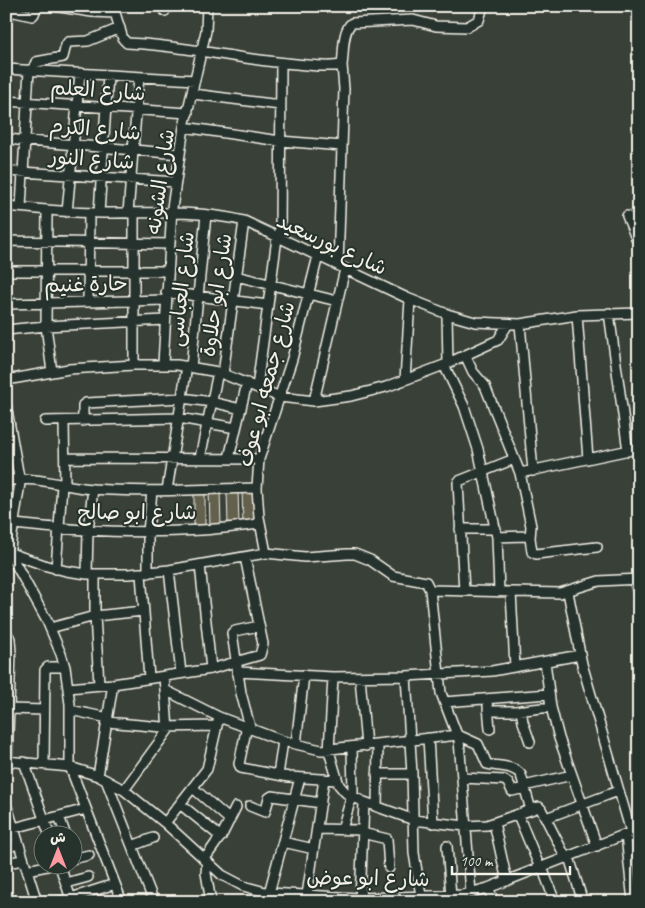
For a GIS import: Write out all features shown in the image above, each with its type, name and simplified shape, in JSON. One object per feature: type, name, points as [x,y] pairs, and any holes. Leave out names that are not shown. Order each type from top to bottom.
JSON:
[{"type":"street","points":[[8,15],[32,16],[37,6]]},
{"type":"street","points":[[53,6],[114,10],[123,40],[130,43],[202,51],[281,63],[342,65]]},
{"type":"street","name":"شارع الشونه","points":[[163,364],[171,214],[184,127],[207,26],[207,6]]},
{"type":"street","points":[[314,401],[338,301],[342,267],[344,89],[342,65],[349,25],[352,23],[413,20],[436,26],[467,27],[479,20],[483,6]]},
{"type":"street","points":[[21,207],[27,103],[31,70],[36,62],[63,57],[68,42],[88,41],[120,28]]},
{"type":"street","points":[[257,386],[278,238],[281,63]]},
{"type":"street","points":[[6,69],[196,80]]},
{"type":"street","points":[[67,212],[80,73]]},
{"type":"street","points":[[99,213],[108,75]]},
{"type":"street","points":[[134,364],[134,243],[130,179],[139,77]]},
{"type":"street","points":[[192,94],[280,104]]},
{"type":"street","name":"شارع العلم","points":[[6,101],[188,113]]},
{"type":"street","points":[[184,127],[280,141],[342,146]]},
{"type":"street","name":"شارع الكرم","points":[[6,139],[180,154]]},
{"type":"street","name":"شارع النور","points":[[6,171],[176,182]]},
{"type":"street","name":"شارع بورسعيد","points":[[6,206],[89,213],[206,215],[244,221],[410,300],[475,322],[520,324],[577,315],[639,313]]},
{"type":"street","points":[[47,210],[46,326],[52,372]]},
{"type":"street","points":[[88,302],[89,213]]},
{"type":"street","name":"شارع العباسى","points":[[167,490],[189,367],[206,215]]},
{"type":"street","points":[[626,216],[639,245]]},
{"type":"street","name":"شارع ابو حلاوة","points":[[200,458],[207,422],[221,373],[244,221]]},
{"type":"street","points":[[6,242],[169,244]]},
{"type":"street","name":"شارع جمعه ابو عوف","points":[[266,553],[260,524],[257,488],[260,458],[292,359],[318,256]]},
{"type":"street","points":[[6,271],[168,271]]},
{"type":"street","points":[[236,276],[338,301]]},
{"type":"street","name":"حارة غنيم","points":[[6,304],[134,301],[166,296],[198,296],[268,305]]},
{"type":"street","points":[[405,380],[410,300]]},
{"type":"street","points":[[609,313],[628,451]]},
{"type":"street","points":[[447,314],[446,365],[470,420],[484,473],[496,533],[499,592]]},
{"type":"street","points":[[577,315],[588,459]]},
{"type":"street","points":[[6,330],[134,320],[165,320]]},
{"type":"street","points":[[6,380],[52,372],[134,364],[163,364],[221,373],[257,386],[280,397],[314,401],[350,396],[405,380],[446,365],[498,340],[508,324]]},
{"type":"street","points":[[520,324],[532,471]]},
{"type":"street","points":[[465,355],[473,372],[485,386],[520,473],[531,526],[532,552],[536,554],[597,546]]},
{"type":"street","points":[[229,458],[247,383]]},
{"type":"street","points":[[83,420],[83,407],[86,403],[182,398],[212,402],[241,409]]},
{"type":"street","points":[[6,404],[20,478],[8,554],[50,628],[64,667],[70,710],[70,767],[122,902]]},
{"type":"street","points":[[45,421],[179,418],[236,428]]},
{"type":"street","points":[[56,569],[64,485],[64,421]]},
{"type":"street","points":[[520,473],[639,448]]},
{"type":"street","points":[[65,458],[260,458]]},
{"type":"street","points":[[464,591],[458,483],[514,459]]},
{"type":"street","points":[[6,463],[17,463]]},
{"type":"street","points":[[6,480],[20,478],[93,489],[152,491],[257,488]]},
{"type":"street","points":[[93,489],[88,530],[99,684]]},
{"type":"street","points":[[149,678],[143,611],[144,574],[152,491]]},
{"type":"street","name":"شارع ابو صالح","points":[[14,524],[60,529],[148,532],[203,530],[260,524]]},
{"type":"street","points":[[460,529],[530,538]]},
{"type":"street","points":[[8,554],[56,569],[91,574],[144,574],[266,553],[305,557],[355,554],[375,563],[393,576],[423,580],[428,584],[430,590],[444,702],[458,735],[471,893]]},
{"type":"street","points":[[68,688],[114,684],[211,669],[260,655],[263,644],[246,557]]},
{"type":"street","points":[[200,565],[211,669]]},
{"type":"street","points":[[169,570],[181,673]]},
{"type":"street","points":[[430,590],[568,592],[593,582],[636,579],[639,598]]},
{"type":"street","points":[[511,592],[515,667]]},
{"type":"street","points":[[568,592],[580,655],[618,790],[632,832],[633,902]]},
{"type":"street","points":[[50,628],[95,616],[143,611]]},
{"type":"street","points":[[259,626],[233,632],[237,672],[248,726],[239,766],[243,769],[278,775],[337,780]]},
{"type":"street","points":[[6,631],[10,639],[11,653],[7,761]]},
{"type":"street","points":[[237,672],[333,677],[406,676],[492,671],[580,655]]},
{"type":"street","points":[[545,662],[551,707],[559,738],[596,846]]},
{"type":"street","points":[[44,764],[46,669],[64,667]]},
{"type":"street","points":[[296,744],[304,675]]},
{"type":"street","points":[[124,790],[166,735],[168,727],[164,676]]},
{"type":"street","points":[[406,676],[415,863],[420,896]]},
{"type":"street","points":[[333,677],[329,751],[337,780],[342,789],[352,796],[377,807],[414,820],[433,823],[482,826],[540,808],[567,858],[583,902]]},
{"type":"street","points":[[360,677],[366,746]]},
{"type":"street","points":[[114,684],[107,720],[102,778],[154,902]]},
{"type":"street","points":[[165,690],[219,716],[283,740],[317,750],[329,751],[458,735],[478,744],[483,751],[487,764],[518,771],[533,809]]},
{"type":"street","points":[[444,702],[549,694]]},
{"type":"street","points":[[487,699],[490,728]]},
{"type":"street","points":[[488,711],[551,707]]},
{"type":"street","points":[[9,709],[44,710]]},
{"type":"street","points":[[70,710],[107,720],[168,727],[218,726]]},
{"type":"street","points":[[521,710],[522,722],[530,742]]},
{"type":"street","points":[[165,823],[205,773],[209,764],[219,716]]},
{"type":"street","points":[[428,738],[433,823]]},
{"type":"street","points":[[278,775],[283,740]]},
{"type":"street","points":[[377,807],[378,744]]},
{"type":"street","points":[[342,829],[353,788],[352,748]]},
{"type":"street","name":"شارع ابو عوض","points":[[7,761],[70,767],[102,778],[124,790],[165,823],[222,875],[270,897],[360,900],[420,896],[449,898],[508,881],[632,832]]},
{"type":"street","points":[[24,762],[46,826]]},
{"type":"street","points":[[377,774],[412,774]]},
{"type":"street","points":[[462,778],[504,780],[512,790],[572,775]]},
{"type":"street","points":[[270,897],[300,778]]},
{"type":"street","points":[[303,897],[314,849],[324,780]]},
{"type":"street","points":[[193,788],[230,820]]},
{"type":"street","points":[[546,818],[618,790]]},
{"type":"street","points":[[250,806],[265,812],[270,796],[321,803]]},
{"type":"street","points":[[360,900],[364,802]]},
{"type":"street","points":[[6,803],[37,902]]},
{"type":"street","points":[[180,804],[221,837]]},
{"type":"street","points":[[211,902],[205,861],[221,837],[236,807]]},
{"type":"street","points":[[14,828],[86,809]]},
{"type":"street","points":[[518,815],[554,902]]},
{"type":"street","points":[[60,816],[63,826]]},
{"type":"street","points":[[494,823],[508,881]]},
{"type":"street","points":[[317,829],[342,829],[363,832],[387,839],[388,868]]},
{"type":"street","points":[[132,846],[153,838]]},
{"type":"street","points":[[283,842],[314,849]]},
{"type":"street","points":[[6,846],[19,844]]},
{"type":"street","points":[[448,846],[449,898]]},
{"type":"street","points":[[82,856],[89,856]]},
{"type":"street","points":[[6,863],[24,860]]},
{"type":"street","points":[[27,870],[32,869]]},
{"type":"street","points":[[64,876],[71,900]]},
{"type":"street","points":[[66,883],[88,877]]},
{"type":"street","points":[[58,902],[71,900],[116,884]]},
{"type":"street","points":[[488,888],[494,902]]},
{"type":"building","points":[[227,490],[238,490],[239,525],[228,525]]},
{"type":"building","points":[[242,490],[253,490],[254,524],[243,525]]},
{"type":"building","points":[[194,491],[205,491],[205,525],[194,525]]},
{"type":"building","points":[[209,491],[220,491],[221,525],[210,526]]}]
